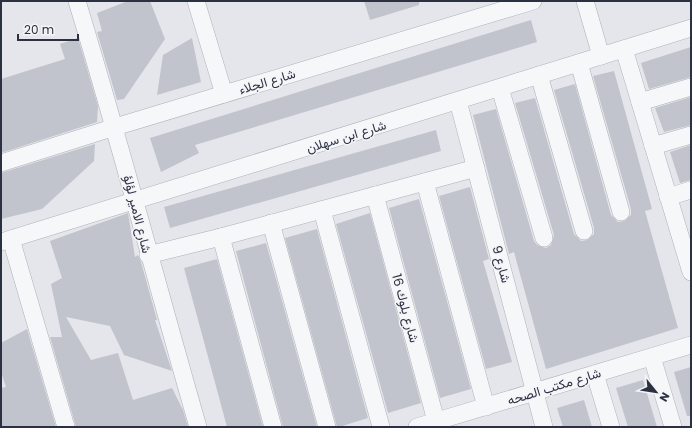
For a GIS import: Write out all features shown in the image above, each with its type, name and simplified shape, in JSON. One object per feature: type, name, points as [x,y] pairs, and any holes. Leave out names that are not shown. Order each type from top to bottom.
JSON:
[{"type":"street","name":"شارع الامير لؤلؤ","points":[[78,1],[115,127],[148,255],[198,427]]},
{"type":"street","points":[[196,1],[224,94]]},
{"type":"street","name":"شارع الجلاء","points":[[1,164],[115,127],[533,1]]},
{"type":"street","points":[[585,1],[601,56]]},
{"type":"street","name":"شارع ابن سهلان","points":[[6,240],[134,202],[691,28]]},
{"type":"street","points":[[624,49],[668,197],[686,239],[691,272]]},
{"type":"street","points":[[579,63],[621,212]]},
{"type":"street","points":[[539,75],[584,231]]},
{"type":"street","points":[[640,102],[691,87]]},
{"type":"street","points":[[500,88],[544,238]]},
{"type":"street","name":"شارع 9","points":[[458,101],[544,427]]},
{"type":"street","points":[[653,146],[691,135]]},
{"type":"street","points":[[148,255],[221,237],[476,168]]},
{"type":"street","points":[[425,182],[486,407]]},
{"type":"street","points":[[668,197],[691,190]]},
{"type":"street","name":"شارع بلوك 16","points":[[375,195],[436,421]]},
{"type":"street","points":[[322,210],[381,427]]},
{"type":"street","points":[[272,223],[327,427]]},
{"type":"street","points":[[221,237],[273,427]]},
{"type":"street","points":[[6,240],[66,427]]},
{"type":"street","name":"شارع مكتب الصحه","points":[[417,427],[691,345]]},
{"type":"street","points":[[652,357],[673,427]]},
{"type":"street","points":[[595,374],[611,427]]},
{"type":"building","points":[[128,1],[150,1],[165,39],[124,99],[117,100],[97,32],[102,31],[97,13]]},
{"type":"building","points":[[364,1],[419,1],[419,5],[370,20]]},
{"type":"building","points":[[531,20],[537,42],[195,145],[199,153],[161,172],[150,138]]},
{"type":"building","points":[[78,38],[98,106],[97,122],[1,153],[1,79],[65,59],[60,44]]},
{"type":"building","points":[[192,38],[201,82],[157,95],[163,55]]},
{"type":"building","points":[[691,47],[691,77],[649,89],[641,63]]},
{"type":"building","points":[[614,71],[652,209],[645,211],[678,328],[546,369],[514,252],[509,254],[473,115],[496,109],[534,241],[537,245],[546,248],[551,245],[554,235],[515,103],[535,98],[574,234],[581,241],[587,240],[594,234],[594,228],[554,90],[575,84],[611,215],[618,222],[624,221],[631,215],[631,209],[593,76]]},
{"type":"building","points":[[691,97],[691,125],[664,132],[655,108]]},
{"type":"building","points":[[436,130],[441,151],[170,228],[164,207]]},
{"type":"building","points":[[95,144],[94,161],[42,209],[1,219],[1,173]]},
{"type":"building","points":[[691,145],[691,180],[680,183],[670,152]]},
{"type":"building","points":[[470,187],[489,259],[483,261],[512,362],[486,369],[439,196]]},
{"type":"building","points":[[419,199],[471,389],[440,398],[389,208]]},
{"type":"building","points":[[128,213],[135,257],[138,255],[141,262],[157,320],[155,320],[172,371],[124,355],[110,326],[66,317],[91,360],[118,353],[133,400],[172,388],[183,410],[188,427],[76,427],[50,337],[62,337],[51,284],[62,278],[50,241]]},
{"type":"building","points":[[370,213],[421,403],[388,413],[336,224]]},
{"type":"building","points":[[317,229],[368,418],[339,427],[337,427],[285,238]]},
{"type":"building","points":[[266,243],[317,427],[283,427],[236,251]]},
{"type":"building","points":[[217,259],[263,427],[227,427],[184,268]]},
{"type":"building","points":[[27,329],[56,427],[1,427],[1,388],[6,387],[1,372],[1,343]]},
{"type":"building","points":[[691,367],[691,416],[687,416],[674,372]]},
{"type":"building","points":[[643,380],[657,427],[628,427],[616,388]]},
{"type":"building","points":[[584,400],[592,427],[563,427],[557,408]]}]
